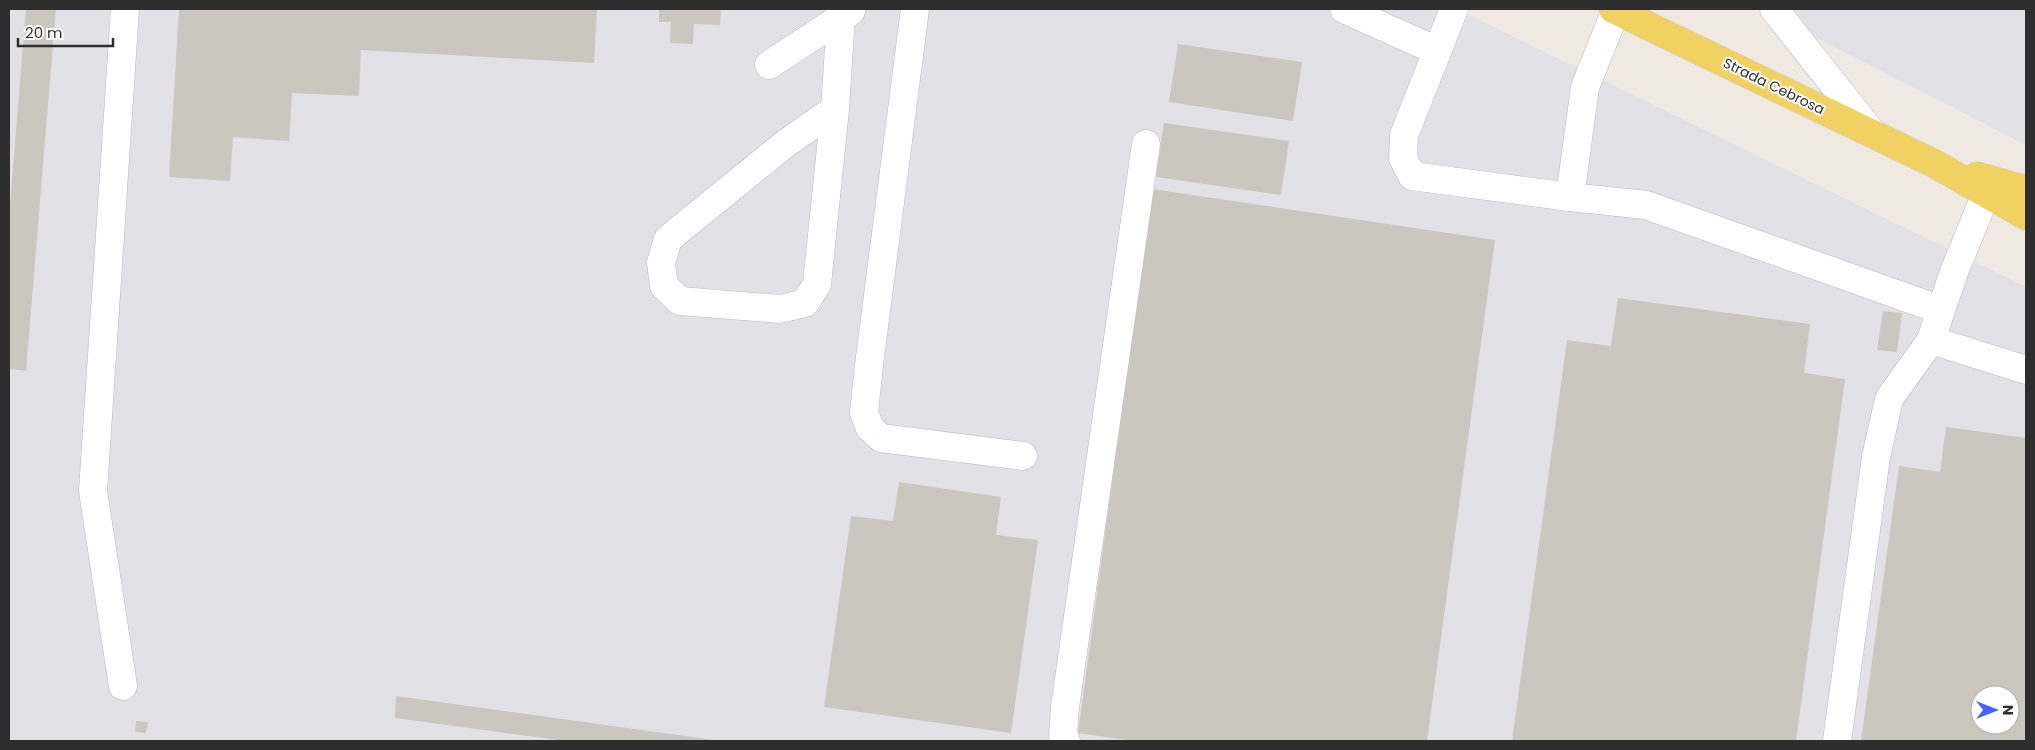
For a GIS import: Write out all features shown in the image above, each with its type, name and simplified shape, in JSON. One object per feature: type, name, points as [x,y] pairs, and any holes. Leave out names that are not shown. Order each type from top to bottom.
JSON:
[{"type":"main road","name":"Strada Cebrosa","points":[[1614,9],[1934,164]]},
{"type":"main road","points":[[1934,164],[2026,190]]},
{"type":"main road","points":[[1934,164],[2026,216]]},
{"type":"street","points":[[123,686],[93,491],[125,9]]},
{"type":"street","points":[[916,9],[864,412],[870,428],[881,438],[1023,456]]},
{"type":"street","points":[[1344,9],[1437,51]]},
{"type":"street","points":[[1454,9],[1404,134],[1403,158],[1412,176],[1646,205],[1941,310]]},
{"type":"street","points":[[1570,197],[1585,87],[1614,9]]},
{"type":"street","points":[[1774,9],[1873,134]]},
{"type":"street","points":[[769,65],[848,13]]},
{"type":"street","points":[[835,109],[785,144],[668,239],[661,264],[664,286],[680,301],[780,309],[805,303],[817,284],[835,109],[848,13]]},
{"type":"street","points":[[1066,741],[1064,735],[1064,707],[1146,144]]},
{"type":"street","points":[[1837,741],[1876,457],[1889,399],[1931,340],[1954,272],[1986,194]]},
{"type":"street","points":[[1931,340],[2026,370]]},
{"type":"shaded area","points":[[9,9],[1457,9],[2026,287],[2026,741],[9,741]]},
{"type":"shaded area","points":[[1760,9],[2026,9],[2026,145]]},
{"type":"building","points":[[26,9],[56,9],[26,371],[9,369],[9,216]]},
{"type":"building","points":[[179,9],[597,9],[594,63],[361,50],[359,96],[292,93],[289,141],[233,137],[230,181],[169,177]]},
{"type":"building","points":[[659,9],[721,9],[720,25],[694,24],[693,44],[670,43],[671,22],[659,22]]},
{"type":"building","points":[[1178,44],[1302,62],[1293,121],[1169,102]]},
{"type":"building","points":[[1164,123],[1289,141],[1281,195],[1156,177]]},
{"type":"building","points":[[1152,189],[1495,240],[1427,741],[1133,741],[1078,733]]},
{"type":"building","points":[[1618,298],[1810,324],[1804,373],[1845,379],[1796,741],[1512,741],[1567,340],[1611,346]]},
{"type":"building","points":[[1883,311],[1902,313],[1897,352],[1877,350]]},
{"type":"building","points":[[1946,427],[2026,438],[2026,741],[1861,741],[1899,466],[1940,472]]},
{"type":"building","points":[[899,482],[1001,497],[996,535],[1038,540],[1011,733],[824,707],[851,516],[893,521]]},
{"type":"building","points":[[396,696],[714,741],[565,741],[395,718]]},
{"type":"building","points":[[136,721],[148,722],[146,733],[135,732]]}]
